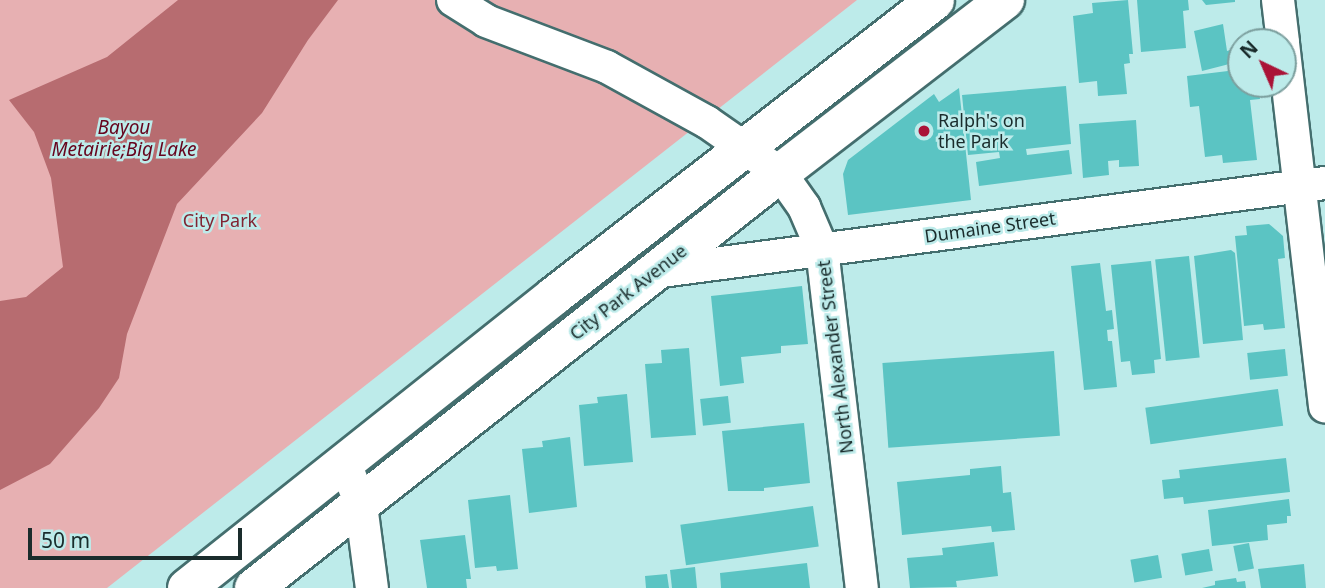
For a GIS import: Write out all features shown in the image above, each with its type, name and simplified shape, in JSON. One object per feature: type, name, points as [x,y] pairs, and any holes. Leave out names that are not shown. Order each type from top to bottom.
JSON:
[{"type":"main road","points":[[187,588],[935,0]]},
{"type":"main road","name":"City Park Avenue","points":[[254,588],[780,173],[1005,0]]},
{"type":"street","name":"North Alexander Street","points":[[453,0],[486,22],[607,67],[707,122],[780,173],[803,207],[822,249],[862,588]]},
{"type":"street","points":[[1278,0],[1281,28]]},
{"type":"street","points":[[1294,98],[1312,184],[1325,408]]},
{"type":"street","name":"Dumaine Street","points":[[654,272],[1312,184]]},
{"type":"street","points":[[345,463],[361,505],[372,588]]},
{"type":"green space","name":"City Park","points":[[0,0],[857,0],[107,588],[0,588]]},
{"type":"water","name":"Bayou Metairie;Big Lake","points":[[178,0],[338,0],[308,40],[262,113],[177,204],[127,334],[119,378],[99,408],[50,464],[0,490],[0,301],[26,297],[63,267],[51,178],[34,132],[9,100],[107,57]]},
{"type":"building","points":[[1128,0],[1133,54],[1129,54],[1130,63],[1124,64],[1127,94],[1098,96],[1097,81],[1079,83],[1073,16],[1093,13],[1092,3]]},
{"type":"building","points":[[1137,0],[1188,0],[1189,10],[1183,11],[1186,48],[1141,52]]},
{"type":"building","points":[[1202,0],[1235,0],[1235,2],[1206,5]]},
{"type":"building","points":[[1223,24],[1227,65],[1202,71],[1194,31]]},
{"type":"building","points":[[1227,71],[1227,98],[1260,98],[1250,100],[1257,160],[1223,163],[1222,155],[1205,157],[1199,106],[1190,107],[1187,76]]},
{"type":"building","points":[[1066,86],[1071,144],[1026,149],[1027,155],[1069,150],[1072,174],[979,186],[976,162],[1000,158],[999,152],[968,155],[962,95]]},
{"type":"building","name":"Ralph's on the Park","points":[[959,88],[971,200],[848,215],[843,174],[848,160],[934,94],[939,102]]},
{"type":"building","points":[[1136,120],[1139,166],[1119,167],[1119,160],[1108,161],[1109,175],[1083,178],[1079,124]]},
{"type":"building","points":[[1269,224],[1283,236],[1285,258],[1278,259],[1285,328],[1264,330],[1263,324],[1244,326],[1235,236],[1247,235],[1246,226]]},
{"type":"building","points":[[1231,250],[1235,253],[1243,340],[1203,344],[1194,256]]},
{"type":"building","points":[[1189,256],[1200,357],[1166,361],[1155,260]]},
{"type":"building","points":[[1151,261],[1161,359],[1154,360],[1155,373],[1132,375],[1130,361],[1121,362],[1111,265]]},
{"type":"building","points":[[1100,263],[1106,311],[1112,310],[1114,329],[1107,330],[1108,341],[1112,341],[1117,387],[1084,390],[1071,266]]},
{"type":"building","points":[[802,286],[808,344],[781,346],[781,353],[741,357],[744,383],[720,386],[711,296]]},
{"type":"building","points":[[689,348],[696,435],[651,438],[645,364],[662,363],[661,350]]},
{"type":"building","points":[[1285,349],[1288,376],[1250,380],[1247,353]]},
{"type":"building","points":[[1054,351],[1060,436],[888,448],[882,363]]},
{"type":"building","points":[[1278,389],[1283,426],[1150,444],[1145,408]]},
{"type":"building","points":[[627,394],[633,462],[584,466],[579,405],[598,403],[597,397]]},
{"type":"building","points":[[728,396],[731,423],[703,426],[700,399]]},
{"type":"building","points":[[804,423],[810,483],[764,488],[764,491],[728,491],[722,431]]},
{"type":"building","points":[[570,437],[577,507],[529,513],[522,449],[543,447],[542,441]]},
{"type":"building","points":[[1286,458],[1290,492],[1184,504],[1183,497],[1164,499],[1162,480],[1180,478],[1179,470]]},
{"type":"building","points":[[1001,466],[1003,493],[1011,492],[1015,530],[992,532],[991,526],[902,535],[897,482],[970,475],[970,469]]},
{"type":"building","points":[[510,495],[518,569],[497,571],[496,566],[475,568],[468,500]]},
{"type":"building","points":[[1289,499],[1291,516],[1287,516],[1287,523],[1267,525],[1268,540],[1212,546],[1208,510]]},
{"type":"building","points":[[813,506],[819,547],[686,565],[680,525]]},
{"type":"building","points":[[465,535],[471,579],[466,579],[467,588],[427,588],[420,540]]},
{"type":"building","points":[[994,542],[998,576],[956,581],[957,587],[910,588],[907,558],[943,555],[942,548]]},
{"type":"building","points":[[1249,543],[1254,569],[1238,572],[1233,546]]},
{"type":"building","points":[[1209,549],[1213,571],[1185,576],[1181,554]]},
{"type":"building","points":[[1158,555],[1162,578],[1134,583],[1130,560]]},
{"type":"building","points":[[807,563],[810,588],[721,588],[720,573]]},
{"type":"building","points":[[1304,564],[1306,588],[1261,588],[1258,569]]},
{"type":"building","points":[[695,567],[697,588],[672,588],[670,570]]},
{"type":"building","points":[[667,574],[669,588],[646,588],[645,576]]},
{"type":"building","points":[[1236,578],[1237,582],[1245,581],[1246,588],[1202,588],[1215,585],[1215,581]]},
{"type":"place","name":"Ralph's on the Park","points":[[924,131]]}]
